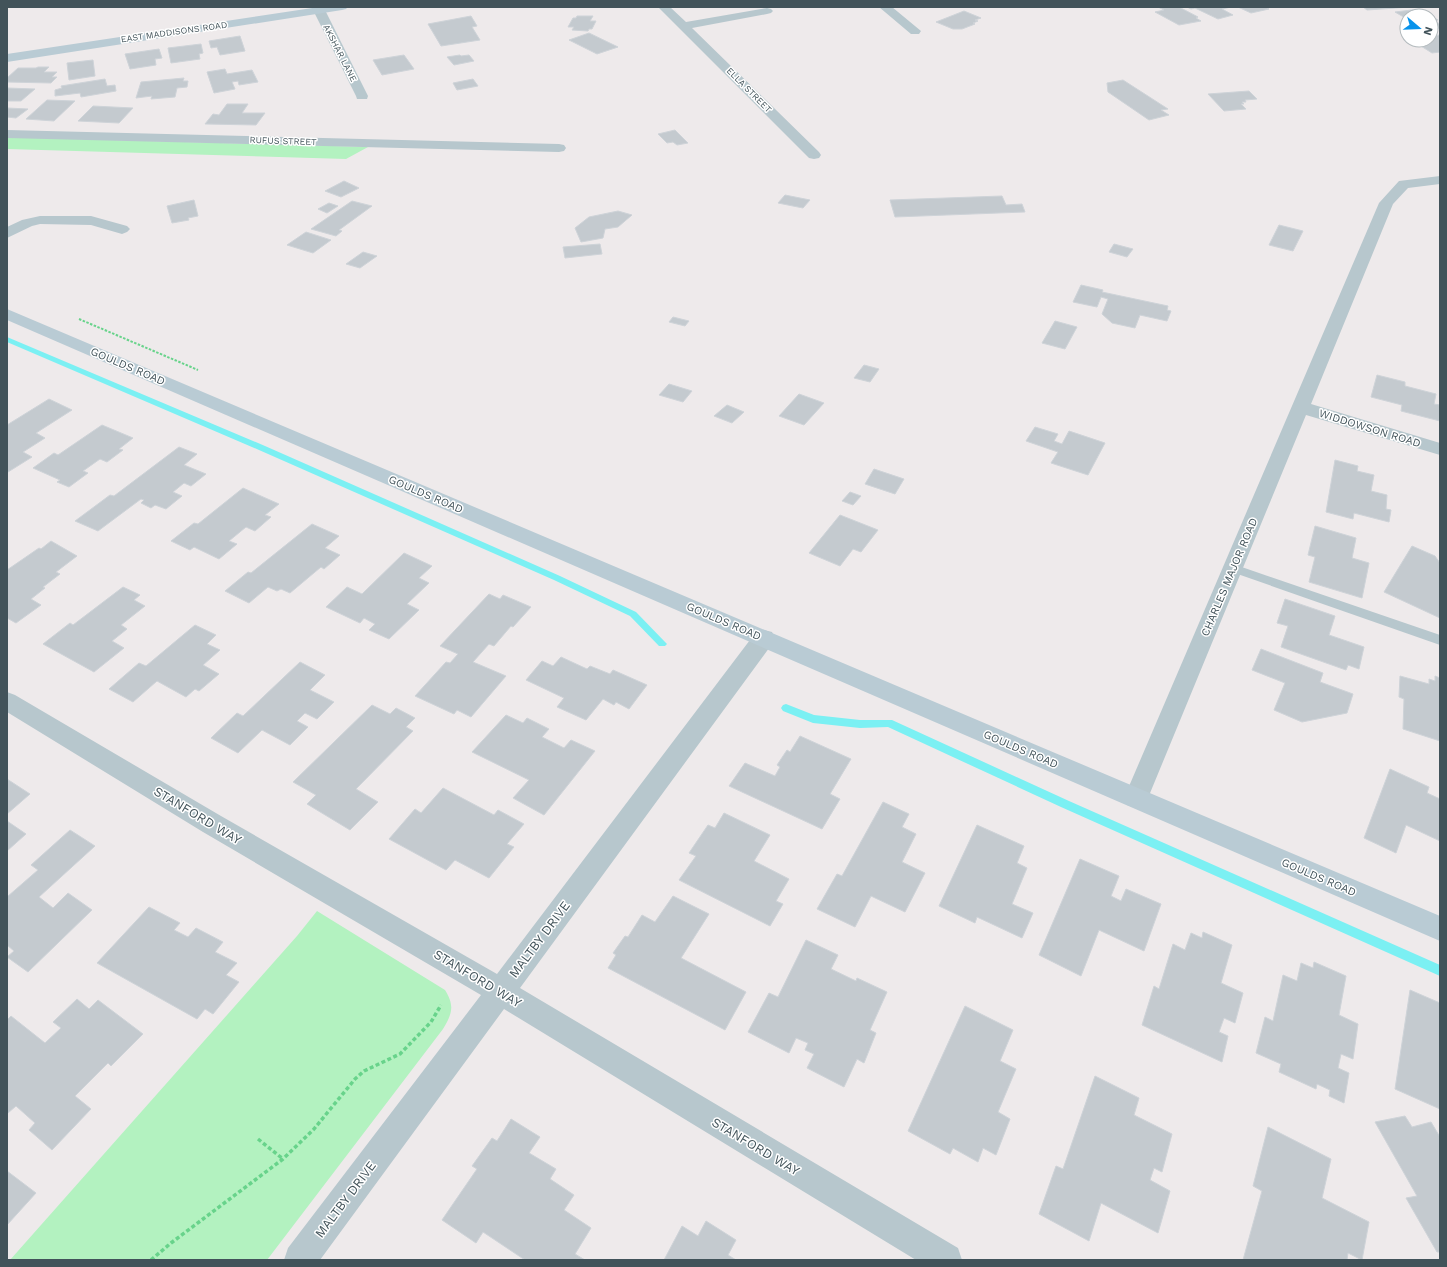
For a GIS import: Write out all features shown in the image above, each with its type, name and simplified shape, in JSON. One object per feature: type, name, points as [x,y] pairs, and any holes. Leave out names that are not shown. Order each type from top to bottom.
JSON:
[{"type":"main road","name":"EAST MADDISONS ROAD","points":[[7,58],[342,7]]},
{"type":"main road","name":"GOULDS ROAD","points":[[7,314],[1440,929]]},
{"type":"street","name":"ELLA STREET","points":[[664,7],[814,155]]},
{"type":"street","points":[[885,7],[915,31]]},
{"type":"street","name":"AKSHAR LANE","points":[[318,10],[362,96]]},
{"type":"street","points":[[683,26],[767,11]]},
{"type":"street","name":"RUFUS STREET","points":[[7,134],[559,148]]},
{"type":"street","name":"CHARLES MAJOR ROAD","points":[[1136,798],[1386,203],[1404,184],[1440,180]]},
{"type":"street","points":[[7,233],[27,223],[40,220],[91,221],[122,230]]},
{"type":"street","name":"WIDDOWSON ROAD","points":[[1301,407],[1440,449]]},
{"type":"street","name":"MALTBY DRIVE","points":[[300,1260],[764,638]]},
{"type":"street","name":"STANFORD WAY","points":[[7,702],[212,824],[500,991],[946,1260]]},
{"type":"lane","points":[[1233,568],[1440,640]]},
{"type":"path","points":[[151,1260],[171,1243],[283,1159],[314,1129],[355,1079],[364,1072],[400,1054],[415,1041],[431,1022],[441,1005]]},
{"type":"path","points":[[258,1139],[283,1159]]},
{"type":"green space","points":[[7,137],[368,147],[346,159],[7,149]]},
{"type":"green space","points":[[317,911],[445,990],[450,1001],[451,1010],[449,1019],[443,1029],[267,1260],[10,1260],[297,936]]},
{"type":"building","points":[[1158,7],[1179,7],[1198,17],[1196,18],[1201,21],[1179,25],[1155,12],[1164,10]]},
{"type":"building","points":[[1187,7],[1231,7],[1222,9],[1233,15],[1218,19],[1195,8],[1191,9]]},
{"type":"building","points":[[1238,7],[1265,7],[1269,9],[1251,13]]},
{"type":"building","points":[[1363,7],[1410,7],[1367,10]]},
{"type":"building","points":[[964,11],[981,18],[975,20],[978,21],[973,23],[975,24],[962,29],[953,29],[936,22]]},
{"type":"building","points":[[471,16],[477,26],[472,27],[480,40],[441,46],[428,24]]},
{"type":"building","points":[[577,16],[593,16],[590,21],[596,21],[592,29],[589,29],[588,31],[572,30],[574,27],[568,27],[573,18],[576,18]]},
{"type":"building","points":[[589,33],[618,47],[597,54],[569,40]]},
{"type":"building","points":[[1439,35],[1440,52],[1432,53],[1424,48],[1439,48]]},
{"type":"building","points":[[240,36],[245,51],[220,55],[217,47],[211,48],[209,41]]},
{"type":"building","points":[[201,44],[203,53],[199,54],[200,59],[171,63],[168,48]]},
{"type":"building","points":[[159,49],[162,58],[155,59],[156,65],[130,69],[125,54]]},
{"type":"building","points":[[404,55],[414,69],[382,75],[373,60]]},
{"type":"building","points":[[469,55],[474,61],[454,65],[447,57]]},
{"type":"building","points":[[93,60],[95,76],[69,80],[67,63]]},
{"type":"building","points":[[49,67],[44,72],[57,72],[52,77],[57,77],[51,83],[7,82],[7,78],[18,68]]},
{"type":"building","points":[[225,69],[227,74],[252,70],[258,82],[239,85],[238,81],[232,82],[235,89],[214,93],[207,72]]},
{"type":"building","points":[[184,78],[183,81],[188,81],[187,87],[177,88],[175,97],[151,99],[152,96],[136,98],[141,82]]},
{"type":"building","points":[[105,79],[107,86],[115,85],[116,91],[81,97],[80,93],[55,96],[55,90],[62,88],[61,86]]},
{"type":"building","points":[[473,79],[478,86],[457,90],[453,83]]},
{"type":"building","points":[[1123,80],[1168,109],[1161,110],[1169,115],[1149,120],[1108,92],[1107,83]]},
{"type":"building","points":[[7,88],[35,89],[21,101],[7,101]]},
{"type":"building","points":[[1249,91],[1257,99],[1245,100],[1246,102],[1242,102],[1244,104],[1241,104],[1246,109],[1224,111],[1208,94]]},
{"type":"building","points":[[47,100],[75,101],[54,121],[26,119]]},
{"type":"building","points":[[227,104],[248,104],[242,113],[265,113],[256,125],[205,124],[213,114],[219,115]]},
{"type":"building","points":[[93,106],[133,108],[119,123],[78,121]]},
{"type":"building","points":[[7,108],[28,109],[16,118],[7,117]]},
{"type":"building","points":[[675,130],[688,143],[677,145],[673,142],[667,143],[658,134]]},
{"type":"building","points":[[344,181],[359,188],[341,197],[325,191]]},
{"type":"building","points":[[785,195],[810,200],[803,208],[778,203]]},
{"type":"building","points":[[1002,196],[1006,205],[1022,204],[1025,212],[895,217],[890,200]]},
{"type":"building","points":[[194,200],[198,216],[188,218],[189,220],[172,223],[167,206]]},
{"type":"building","points":[[352,201],[372,206],[339,230],[342,231],[336,236],[311,229]]},
{"type":"building","points":[[329,203],[338,206],[327,213],[318,209]]},
{"type":"building","points":[[618,211],[632,215],[618,227],[605,229],[603,238],[581,242],[575,228],[589,217]]},
{"type":"building","points":[[1279,225],[1303,231],[1293,251],[1269,245]]},
{"type":"building","points":[[306,232],[331,240],[313,253],[287,245]]},
{"type":"building","points":[[600,244],[602,254],[565,258],[563,247]]},
{"type":"building","points":[[1114,244],[1133,249],[1127,257],[1109,252]]},
{"type":"building","points":[[363,252],[377,256],[360,268],[346,264]]},
{"type":"building","points":[[1081,285],[1103,290],[1102,292],[1168,306],[1167,310],[1171,311],[1167,321],[1140,315],[1135,328],[1112,323],[1102,314],[1108,299],[1101,297],[1097,307],[1073,302]]},
{"type":"building","points":[[673,317],[689,321],[685,326],[669,322]]},
{"type":"building","points":[[1055,321],[1077,327],[1065,349],[1042,343]]},
{"type":"building","points":[[864,365],[879,369],[870,382],[854,378]]},
{"type":"building","points":[[1377,375],[1405,382],[1405,386],[1436,394],[1434,404],[1440,405],[1440,421],[1401,411],[1402,405],[1371,397]]},
{"type":"building","points":[[669,384],[692,391],[683,402],[659,395]]},
{"type":"building","points":[[799,394],[824,403],[804,425],[779,416]]},
{"type":"building","points":[[49,399],[72,410],[36,433],[45,438],[23,452],[32,457],[8,472],[7,425]]},
{"type":"building","points":[[727,405],[744,412],[732,423],[714,416]]},
{"type":"building","points":[[102,425],[133,438],[119,449],[123,450],[107,462],[100,459],[83,471],[88,473],[69,487],[57,482],[60,480],[33,468],[54,453],[58,455]]},
{"type":"building","points":[[1035,427],[1058,434],[1054,441],[1062,444],[1069,431],[1105,443],[1088,475],[1051,463],[1058,452],[1026,441]]},
{"type":"building","points":[[179,447],[197,454],[184,465],[206,474],[191,486],[184,483],[173,492],[182,496],[166,509],[155,505],[151,508],[141,503],[144,500],[141,499],[98,531],[75,521],[110,495],[114,496]]},
{"type":"building","points":[[1335,460],[1358,466],[1357,471],[1374,475],[1371,491],[1387,495],[1386,509],[1391,510],[1389,522],[1354,513],[1353,519],[1326,512]]},
{"type":"building","points":[[874,469],[904,479],[895,494],[865,484]]},
{"type":"building","points":[[243,488],[279,504],[265,515],[271,517],[255,531],[246,527],[229,541],[237,544],[219,559],[194,547],[190,550],[171,541],[194,523],[198,524]]},
{"type":"building","points":[[850,492],[861,496],[853,505],[842,501]]},
{"type":"building","points":[[840,515],[878,530],[861,552],[853,549],[840,566],[809,553]]},
{"type":"building","points":[[312,524],[339,536],[325,548],[340,555],[324,569],[321,567],[290,593],[281,589],[277,591],[268,587],[249,603],[225,591],[248,572],[251,573]]},
{"type":"building","points":[[1315,526],[1356,538],[1352,558],[1369,563],[1362,598],[1309,582],[1315,557],[1308,555]]},
{"type":"building","points":[[51,541],[77,556],[56,572],[60,574],[43,587],[45,588],[31,599],[41,605],[16,623],[7,618],[7,570]]},
{"type":"building","points":[[1412,546],[1435,556],[1440,563],[1440,618],[1384,592]]},
{"type":"building","points":[[404,553],[432,566],[419,578],[429,583],[407,604],[419,610],[389,639],[369,630],[375,624],[364,618],[360,623],[326,607],[347,587],[362,594]]},
{"type":"building","points":[[123,587],[140,595],[134,600],[145,606],[121,625],[127,629],[112,641],[124,648],[94,672],[43,644],[70,623],[73,625]]},
{"type":"building","points":[[489,594],[500,599],[503,595],[531,607],[513,627],[511,626],[494,646],[489,644],[473,662],[506,676],[471,717],[457,710],[454,714],[415,696],[446,662],[450,663],[458,654],[440,646]]},
{"type":"building","points":[[1285,599],[1335,616],[1329,635],[1364,647],[1359,669],[1348,665],[1346,670],[1281,647],[1288,626],[1277,623]]},
{"type":"building","points":[[195,625],[216,635],[207,644],[220,650],[203,665],[219,674],[199,691],[195,689],[186,697],[157,681],[133,702],[109,689],[139,663],[146,666]]},
{"type":"building","points":[[1261,649],[1323,673],[1320,682],[1353,694],[1347,713],[1302,722],[1274,710],[1285,683],[1252,670]]},
{"type":"building","points":[[561,657],[587,669],[590,666],[610,674],[613,670],[647,685],[629,709],[616,702],[614,705],[603,699],[586,720],[557,707],[564,698],[526,680],[542,661],[553,666]]},
{"type":"building","points":[[300,662],[325,675],[310,690],[334,702],[317,719],[305,713],[297,721],[308,727],[290,745],[262,730],[238,753],[211,738],[237,713],[243,716]]},
{"type":"building","points":[[1400,676],[1429,684],[1429,679],[1435,681],[1435,676],[1440,678],[1440,741],[1403,729],[1404,699],[1399,697]]},
{"type":"building","points":[[372,705],[390,714],[396,708],[415,718],[406,727],[413,731],[356,789],[378,802],[350,830],[307,804],[316,795],[293,782]]},
{"type":"building","points":[[506,715],[523,723],[527,718],[549,729],[542,737],[564,748],[571,740],[595,751],[544,815],[513,798],[529,780],[472,752]]},
{"type":"building","points":[[800,736],[851,759],[830,794],[840,799],[822,829],[729,786],[745,763],[775,776],[780,767],[777,765],[787,750],[790,752]]},
{"type":"building","points":[[1390,769],[1429,787],[1427,793],[1440,799],[1440,841],[1406,825],[1396,853],[1364,838]]},
{"type":"building","points":[[7,779],[30,794],[7,814]]},
{"type":"building","points":[[443,788],[494,815],[498,810],[524,824],[507,844],[514,847],[489,878],[455,860],[446,870],[389,839],[415,809],[421,813]]},
{"type":"building","points":[[883,802],[909,814],[902,827],[916,834],[902,862],[925,873],[905,912],[871,896],[855,927],[817,909],[837,874],[842,876]]},
{"type":"building","points":[[724,813],[770,835],[754,861],[789,879],[776,901],[783,904],[770,926],[679,880],[696,856],[689,853],[708,825],[715,828]]},
{"type":"building","points":[[7,821],[26,834],[7,851]]},
{"type":"building","points":[[977,825],[1024,846],[1017,863],[1027,868],[1012,904],[1033,913],[1022,938],[977,917],[975,923],[939,906]]},
{"type":"building","points":[[70,830],[95,846],[39,897],[53,908],[68,893],[92,910],[28,972],[7,957],[14,951],[7,945],[7,897],[38,870],[31,865]]},
{"type":"building","points":[[1080,859],[1119,876],[1111,896],[1121,901],[1126,889],[1161,904],[1144,951],[1099,930],[1081,976],[1039,955]]},
{"type":"building","points":[[673,896],[709,914],[681,958],[746,992],[725,1030],[608,968],[616,955],[613,953],[625,936],[628,937],[642,915],[655,922]]},
{"type":"building","points":[[149,907],[180,923],[174,930],[188,937],[196,928],[223,942],[215,952],[237,963],[226,975],[239,982],[213,1014],[205,1009],[197,1019],[97,963]]},
{"type":"building","points":[[1203,932],[1232,945],[1221,983],[1243,993],[1235,1023],[1224,1018],[1219,1032],[1228,1036],[1222,1062],[1142,1025],[1154,986],[1159,989],[1173,944],[1185,950],[1191,933],[1202,938]]},
{"type":"building","points":[[806,940],[838,955],[831,969],[856,981],[857,978],[887,992],[870,1030],[876,1033],[864,1063],[857,1059],[844,1087],[807,1068],[814,1054],[805,1050],[808,1043],[796,1038],[789,1053],[748,1032],[769,993],[778,997]]},
{"type":"building","points":[[1314,962],[1346,976],[1339,1015],[1358,1024],[1353,1059],[1341,1054],[1338,1068],[1349,1073],[1344,1103],[1329,1096],[1330,1090],[1317,1084],[1316,1089],[1279,1072],[1281,1064],[1256,1053],[1265,1017],[1273,1021],[1283,975],[1297,981],[1301,963],[1313,968]]},
{"type":"building","points":[[1410,990],[1440,1003],[1440,1109],[1395,1089]]},
{"type":"building","points":[[77,999],[89,1009],[98,1000],[143,1034],[111,1066],[108,1063],[75,1096],[91,1109],[52,1150],[29,1130],[35,1123],[16,1106],[8,1113],[7,1112],[7,1020],[11,1016],[45,1043],[61,1028],[53,1022]]},
{"type":"building","points":[[965,1006],[1013,1030],[1000,1061],[1016,1069],[998,1112],[1010,1119],[996,1155],[983,1148],[978,1162],[953,1148],[950,1154],[908,1131]]},
{"type":"building","points":[[1095,1076],[1139,1098],[1134,1115],[1172,1134],[1162,1172],[1154,1168],[1150,1180],[1170,1191],[1158,1233],[1101,1203],[1089,1241],[1039,1214],[1056,1166],[1063,1169]]},
{"type":"building","points":[[1405,1116],[1412,1127],[1431,1122],[1440,1137],[1440,1252],[1437,1252],[1406,1198],[1417,1196],[1375,1122]]},
{"type":"building","points":[[511,1119],[540,1137],[529,1153],[556,1169],[550,1179],[574,1195],[564,1210],[591,1228],[575,1254],[585,1260],[525,1260],[483,1232],[476,1243],[442,1220],[477,1169],[472,1166],[492,1138],[497,1141]]},
{"type":"building","points":[[1268,1127],[1331,1159],[1322,1198],[1369,1222],[1362,1260],[1348,1253],[1347,1260],[1243,1260],[1262,1191],[1253,1186]]},
{"type":"building","points":[[7,1171],[36,1193],[7,1225]]},
{"type":"building","points":[[706,1221],[736,1240],[728,1255],[736,1260],[664,1260],[682,1226],[698,1236]]},
{"type":"waterway","points":[[7,339],[262,448],[557,578],[633,614],[662,644]]},
{"type":"waterway","points":[[786,708],[813,719],[860,724],[889,723],[1065,804],[1440,971]]}]
